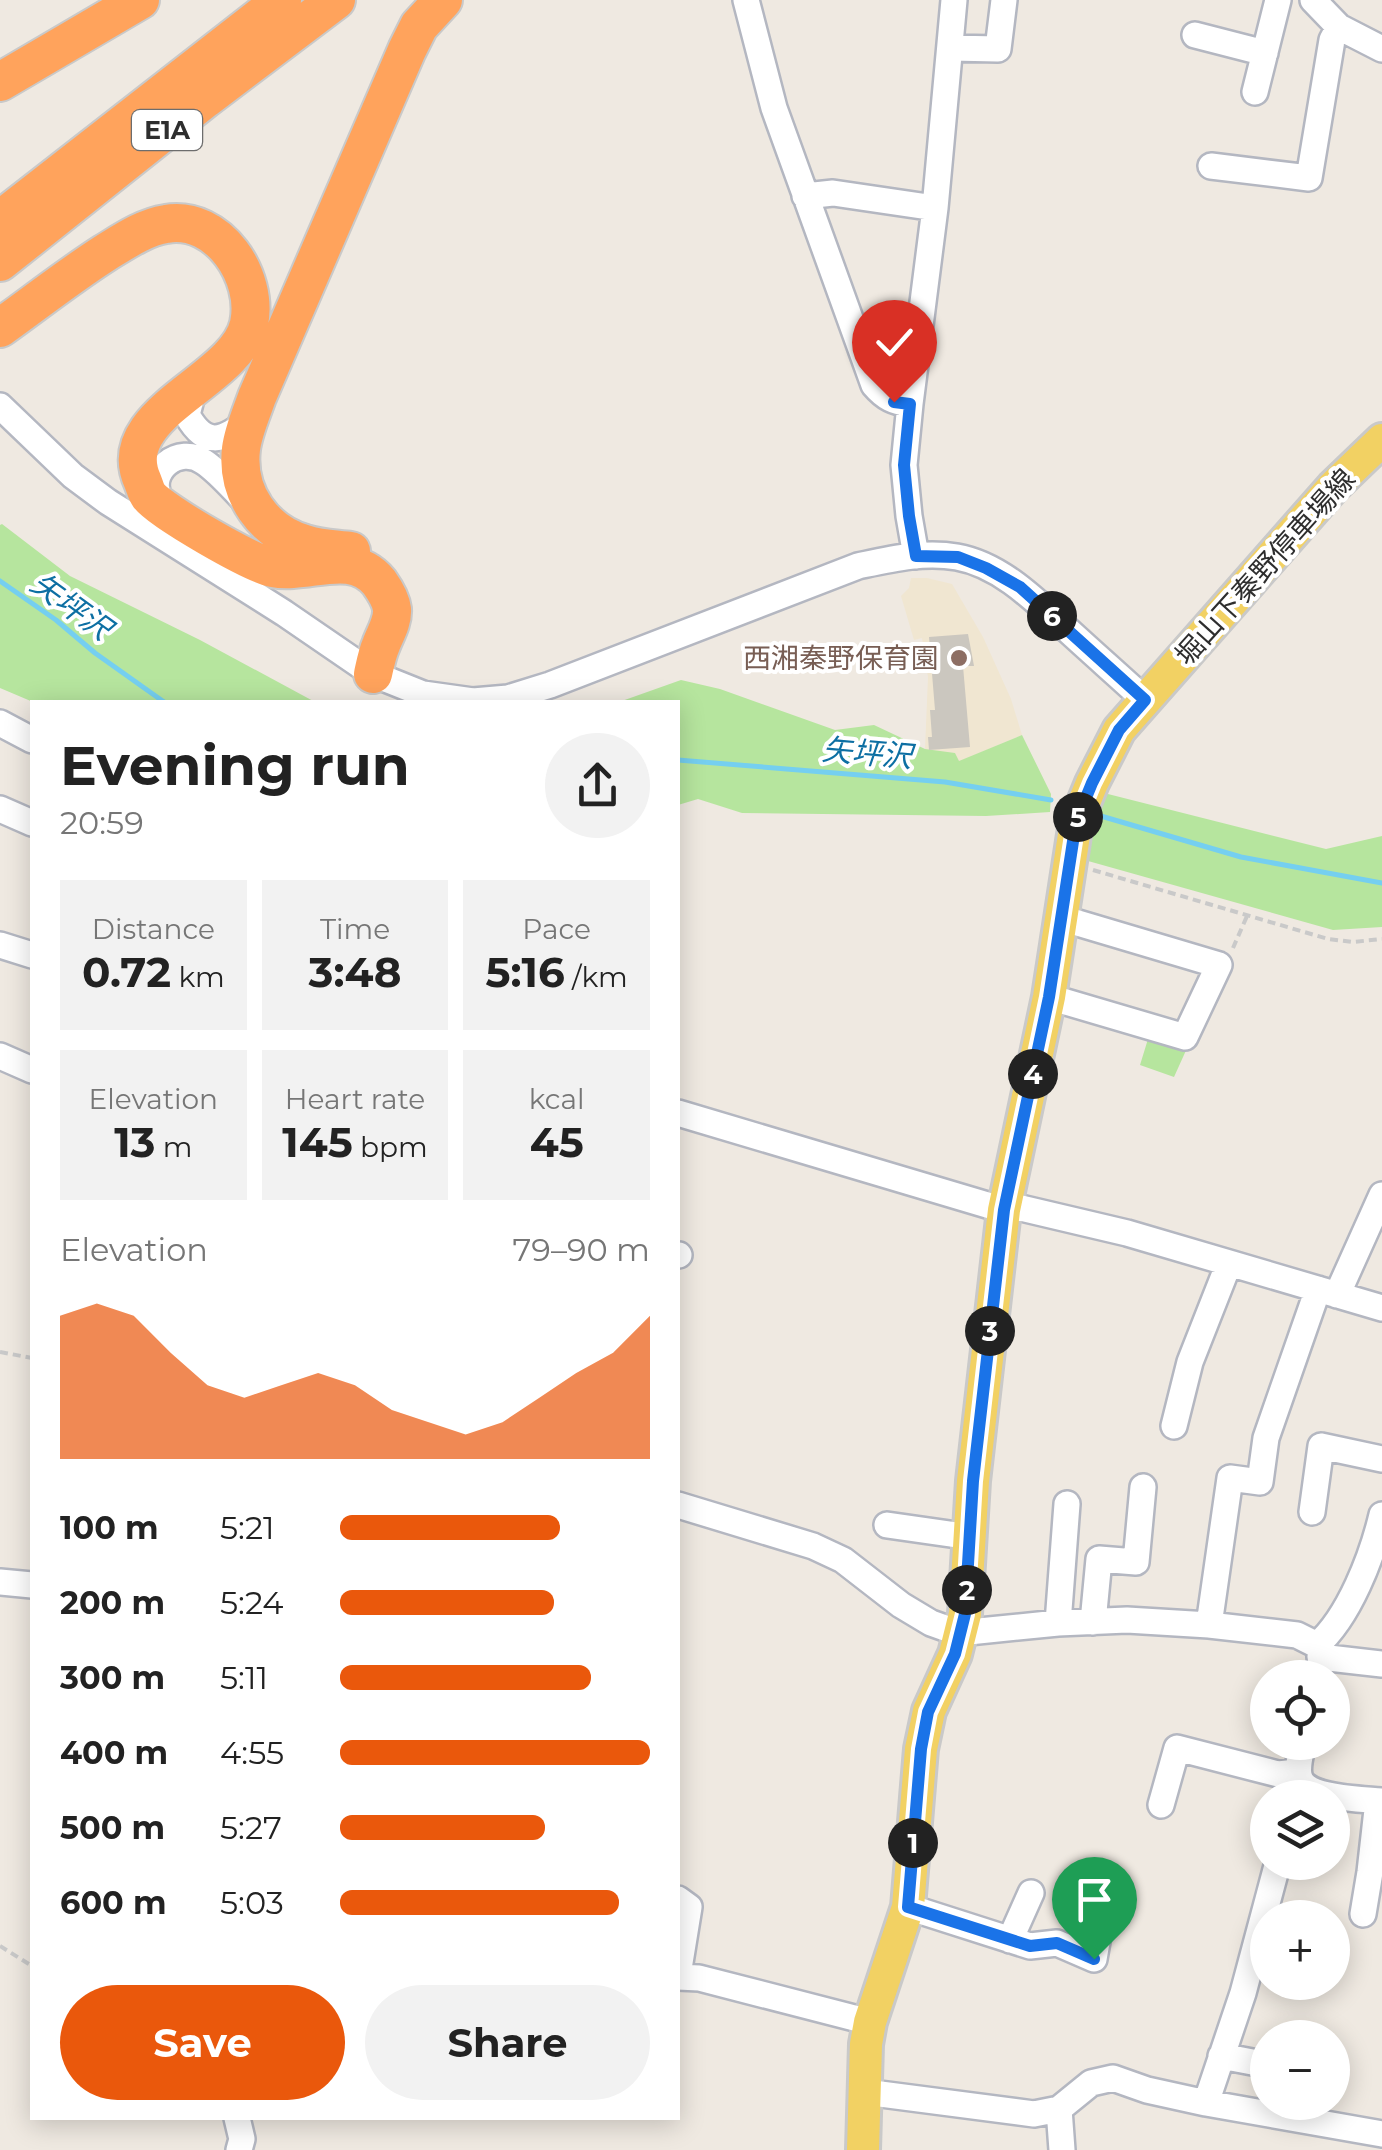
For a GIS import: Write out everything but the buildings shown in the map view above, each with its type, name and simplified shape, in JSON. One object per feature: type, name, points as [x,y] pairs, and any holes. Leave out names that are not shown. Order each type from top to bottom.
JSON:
[{"type":"highway","points":[[0,82],[140,0]]},
{"type":"highway","name":"E1A","points":[[0,220],[282,0]]},
{"type":"highway","name":"E1A","points":[[0,262],[336,0]]},
{"type":"highway","points":[[372,674],[392,650],[405,623],[404,598],[394,575],[372,556],[320,548],[291,539],[271,526],[257,513],[246,490],[241,471],[242,445],[248,421],[407,50],[419,26],[443,0]]},
{"type":"highway","points":[[0,328],[103,254],[168,223],[192,225],[214,236],[232,252],[243,269],[252,308],[248,329],[236,350],[145,434],[136,456],[140,475],[149,496],[247,559],[289,570],[354,564],[372,573],[384,588],[392,610],[372,674]]},
{"type":"main road","name":"堀山下秦野停車場線","points":[[863,2150],[866,2044],[908,1907],[921,1749],[928,1712],[955,1654],[965,1614],[973,1481],[1004,1210],[1049,997],[1076,822],[1119,730],[1333,487],[1382,440]]},
{"type":"street","points":[[746,0],[774,108],[874,385],[894,402],[910,404]]},
{"type":"street","points":[[916,556],[904,465],[936,208],[954,0]]},
{"type":"street","points":[[951,48],[998,50],[1004,0]]},
{"type":"street","points":[[1255,92],[1278,0]]},
{"type":"street","points":[[1312,0],[1339,27],[1382,49]]},
{"type":"street","points":[[1211,166],[1309,178],[1332,40],[1339,27]]},
{"type":"street","points":[[1195,35],[1265,53]]},
{"type":"street","points":[[805,196],[834,193],[936,208]]},
{"type":"street","points":[[194,387],[187,415],[196,431],[222,438],[248,421]]},
{"type":"street","points":[[0,406],[85,485],[372,674],[422,694],[465,700]]},
{"type":"street","points":[[166,509],[156,495],[155,482],[160,470],[183,456],[202,459],[257,513]]},
{"type":"street","points":[[484,700],[508,698],[550,685],[858,566],[901,556],[958,557],[1020,587],[1145,700]]},
{"type":"street","points":[[0,723],[30,739]]},
{"type":"street","points":[[0,810],[30,822]]},
{"type":"street","points":[[1049,997],[1186,1037],[1219,965],[1062,918]]},
{"type":"street","points":[[0,945],[30,954]]},
{"type":"street","points":[[0,1056],[30,1069]]},
{"type":"street","points":[[680,1114],[1004,1210],[1021,1208],[1110,1229],[1382,1308]]},
{"type":"street","points":[[1208,1625],[1230,1478],[1260,1482],[1266,1438],[1327,1292],[1382,1195]]},
{"type":"street","points":[[1174,1426],[1190,1362],[1229,1263]]},
{"type":"street","points":[[1312,1512],[1322,1446],[1382,1459]]},
{"type":"street","points":[[1094,1622],[1099,1559],[1136,1562],[1143,1487]]},
{"type":"street","points":[[1058,1624],[1067,1504]]},
{"type":"street","points":[[680,1506],[812,1546],[843,1560],[900,1606],[960,1633],[1127,1620],[1208,1625],[1297,1635],[1317,1660],[1378,1553],[1382,1515]]},
{"type":"street","points":[[887,1525],[970,1537]]},
{"type":"street","points":[[0,1582],[30,1585]]},
{"type":"street","points":[[1350,1662],[1382,1664]]},
{"type":"street","points":[[1161,1805],[1177,1748],[1290,1780]]},
{"type":"street","points":[[1350,1797],[1380,1801],[1376,1874],[1363,1914]]},
{"type":"street","points":[[1206,2104],[1243,1993],[1273,1880]]},
{"type":"street","points":[[908,1907],[1030,1946],[1057,1943],[1094,1959],[1103,1908],[1112,1891]]},
{"type":"street","points":[[1010,1940],[1031,1894]]},
{"type":"street","points":[[680,1901],[688,1907],[680,1962]]},
{"type":"street","points":[[680,1976],[870,2022]]},
{"type":"street","points":[[1221,2056],[1250,2062]]},
{"type":"street","points":[[866,2092],[1034,2114],[1059,2108],[1090,2082],[1113,2078],[1333,2138],[1382,2134]]},
{"type":"street","points":[[1059,2108],[1062,2150]]},
{"type":"street","points":[[237,2120],[240,2150]]},
{"type":"path","points":[[1069,863],[1328,939],[1382,939]]},
{"type":"path","points":[[1219,965],[1228,958],[1247,916]]},
{"type":"path","points":[[0,1352],[30,1358]]},
{"type":"path","points":[[0,1946],[30,1965]]},
{"type":"shaded area","name":"西湘秦野保育園","points":[[911,578],[952,584],[983,637],[1011,699],[1022,735],[958,762],[925,749],[928,677],[922,638],[914,640],[901,596],[909,588]]},
{"type":"green space","points":[[0,525],[70,576],[311,700],[30,701],[0,688]]},
{"type":"green space","points":[[681,680],[720,689],[835,730],[874,725],[925,749],[955,753],[959,761],[1022,735],[1051,794],[1050,812],[986,816],[742,813],[698,799],[680,804],[680,700],[625,700]]},
{"type":"green space","points":[[1100,792],[1326,849],[1382,836],[1382,927],[1333,930],[1081,859]]},
{"type":"green space","points":[[1158,1037],[1188,1046],[1174,1077],[1140,1065],[1148,1039],[1156,1042]]},
{"type":"waterway","name":"矢坪沢","points":[[0,581],[161,700]]},
{"type":"waterway","name":"矢坪沢","points":[[680,760],[945,782],[1051,800]]},
{"type":"waterway","name":"矢坪沢","points":[[1094,814],[1241,857],[1382,883]]},
{"type":"place","name":"西湘秦野保育園","points":[[959,658]]},
{"type":"route","points":[[894,402],[910,404],[904,465],[916,556],[958,557],[1020,587],[1145,700],[1119,730],[1076,822],[1049,997],[1004,1210],[973,1481],[965,1614],[955,1654],[928,1712],[921,1749],[908,1907],[1030,1946],[1057,1943],[1094,1959]]}]
